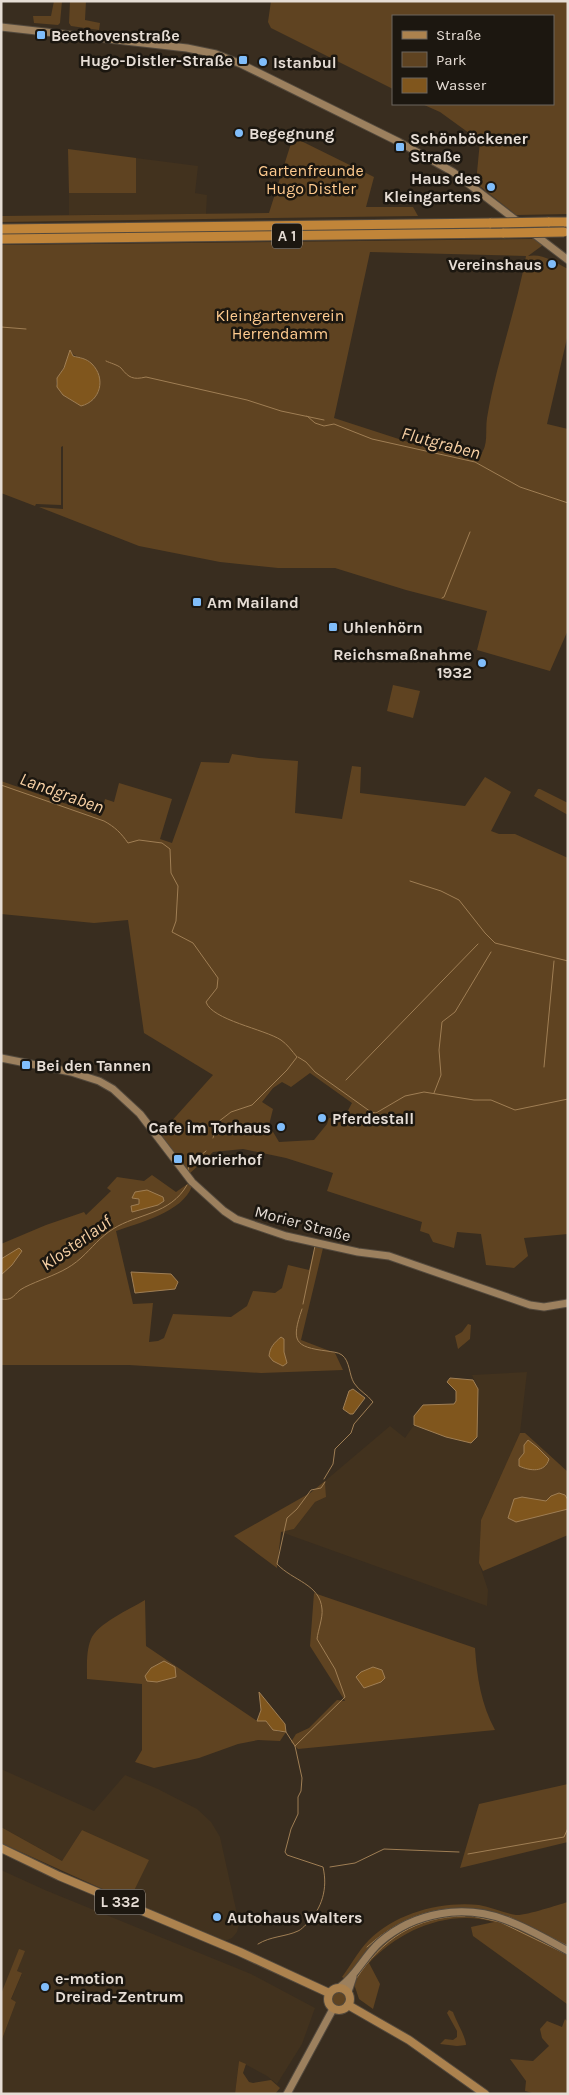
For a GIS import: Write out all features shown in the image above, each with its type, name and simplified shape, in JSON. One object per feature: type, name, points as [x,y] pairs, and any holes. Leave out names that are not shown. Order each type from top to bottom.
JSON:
[{"type":"highway","name":"A 1","points":[[1,228],[568,222]]},
{"type":"highway","name":"A 1","points":[[1,239],[566,232]]},
{"type":"main road","points":[[1,27],[187,48],[216,54],[241,64],[408,146],[453,172],[568,260]]},
{"type":"main road","name":"Morier Straße","points":[[1,1058],[76,1074],[99,1081],[113,1090],[140,1114],[192,1182],[224,1211],[236,1219],[310,1241],[358,1252],[389,1256],[474,1287],[536,1306],[555,1307],[568,1303]]},
{"type":"main road","name":"L 332","points":[[1,1848],[58,1876],[240,1952],[328,1993]]},
{"type":"main road","points":[[333,2009],[328,2001],[328,1993],[332,1989],[340,1987],[373,1948],[399,1929],[424,1918],[450,1912],[480,1913],[503,1919],[568,1951]]},
{"type":"main road","points":[[333,2009],[341,2010],[348,2005],[350,1999],[348,1992],[356,1969]]},
{"type":"main road","points":[[340,1987],[348,1992]]},
{"type":"main road","points":[[348,2005],[410,2040],[485,2094]]},
{"type":"main road","points":[[287,2094],[333,2009]]},
{"type":"shaded area","points":[[136,158],[198,166],[195,193],[207,195],[206,214],[69,215],[69,193],[136,193]]},
{"type":"shaded area","points":[[527,1372],[520,1433],[481,1520],[479,1563],[488,1590],[487,1606],[281,1532],[294,1529],[315,1502],[326,1497],[325,1481],[390,1426],[405,1438],[414,1425],[446,1437],[477,1437],[478,1389],[472,1375]]},
{"type":"shaded area","points":[[1,1769],[94,1811],[125,1775],[197,1809],[211,1822],[220,1837],[239,1923],[237,1932],[232,1938],[225,1941],[129,1901],[148,1860],[82,1830],[62,1861],[1,1827]]},
{"type":"shaded area","points":[[1,1870],[45,1890],[251,1974],[315,2008],[302,2044],[277,2084],[267,2076],[239,2061],[235,2094],[1,2094],[1,2042],[16,2002],[11,2000],[22,1974],[17,1971],[24,1951],[1,1994]]},
{"type":"green space","points":[[54,1],[62,1],[60,23],[58,25],[34,23],[33,16],[51,16]]},
{"type":"green space","points":[[70,1],[86,1],[85,20],[100,23],[99,30],[71,26],[69,23]]},
{"type":"green space","points":[[271,1],[568,1],[568,214],[516,215],[476,183],[480,141],[440,112],[424,105],[554,105],[554,15],[392,15],[392,88],[271,28],[268,22]]},
{"type":"green space","name":"Gartenfreunde Hugo Distler","points":[[293,137],[374,177],[366,207],[413,207],[418,216],[1,222],[1,216],[269,213]]},
{"type":"green space","points":[[68,149],[136,158],[136,193],[69,193]]},
{"type":"green space","name":"Kleingartenverein Herrendamm","points":[[534,239],[543,245],[528,256],[543,257],[568,269],[568,334],[547,424],[568,429],[568,630],[550,671],[477,650],[487,611],[406,590],[335,568],[278,568],[220,562],[139,546],[39,507],[63,509],[63,446],[61,447],[61,505],[36,504],[35,506],[1,493],[1,245]],"holes":[[[370,252],[526,256],[491,398],[487,418],[485,447],[480,456],[458,456],[334,418]],[[70,351],[91,363],[96,370],[100,382],[95,396],[81,406],[63,394],[56,384],[57,378],[68,361]]]},
{"type":"green space","points":[[393,685],[420,691],[413,718],[387,711]]},
{"type":"green space","points":[[232,754],[298,761],[295,813],[342,819],[352,766],[361,767],[360,793],[465,806],[485,777],[511,792],[491,831],[499,834],[515,834],[568,858],[568,1234],[524,1238],[528,1256],[514,1268],[486,1265],[481,1234],[457,1232],[454,1248],[433,1242],[429,1234],[420,1231],[422,1222],[327,1191],[333,1173],[286,1158],[243,1149],[213,1152],[189,1174],[160,1134],[213,1075],[144,1033],[128,920],[94,923],[1,914],[1,781],[101,816],[105,799],[114,802],[119,783],[172,799],[160,839],[172,843],[201,762],[229,763]],"holes":[[[310,1073],[352,1103],[344,1118],[329,1118],[327,1124],[314,1140],[279,1142],[269,1125],[273,1109],[262,1102],[273,1088],[282,1082],[291,1087]]]},
{"type":"green space","points":[[538,789],[568,803],[568,815],[534,796]]},
{"type":"green space","points":[[152,1175],[176,1192],[189,1183],[192,1186],[180,1203],[170,1210],[116,1231],[133,1304],[153,1303],[149,1342],[164,1338],[173,1314],[231,1317],[247,1306],[253,1291],[275,1293],[282,1288],[288,1265],[309,1270],[315,1246],[323,1248],[301,1340],[335,1353],[343,1370],[261,1373],[129,1365],[1,1365],[1,1244],[46,1225],[84,1212],[86,1215],[111,1191],[107,1188],[117,1177],[144,1181]]},
{"type":"green space","points":[[468,1324],[471,1325],[470,1339],[458,1349],[455,1336],[462,1332]]},
{"type":"green space","points":[[520,1433],[525,1433],[568,1472],[568,1535],[483,1571],[479,1563],[481,1520]]},
{"type":"green space","points":[[325,1481],[326,1497],[315,1502],[294,1529],[281,1532],[277,1568],[234,1536],[310,1493]]},
{"type":"green space","points":[[314,1593],[475,1648],[481,1690],[486,1710],[495,1730],[298,1749],[291,1742],[296,1734],[309,1728],[337,1700],[345,1701],[310,1646]]},
{"type":"green space","points":[[145,1600],[146,1646],[257,1721],[266,1721],[277,1731],[286,1732],[280,1741],[258,1740],[238,1744],[199,1758],[154,1768],[135,1762],[142,1750],[142,1684],[87,1679],[87,1659],[88,1649],[94,1633],[115,1617]]},
{"type":"green space","points":[[568,1784],[568,1842],[460,1868],[479,1804]]},
{"type":"green space","points":[[1,1827],[62,1861],[82,1830],[149,1860],[129,1901],[1,1843]]},
{"type":"green space","points":[[568,1902],[567,2004],[473,1936],[471,1927],[494,1922],[477,1919],[459,1918],[426,1925],[410,1932],[381,1951],[369,1963],[380,1984],[373,2009],[359,1999],[354,1984],[342,1977],[369,1940],[392,1923],[420,1911],[435,1907],[464,1904],[479,1905],[520,1915]]},
{"type":"green space","points":[[19,1949],[25,1951],[17,1971],[22,1973],[11,1999],[16,2002],[1,2042],[1,1994]]},
{"type":"green space","points":[[336,1991],[342,1991],[347,1996],[345,2005],[336,2007],[331,2002],[331,1996]]},
{"type":"green space","points":[[449,2010],[453,2012],[466,2045],[440,2044],[445,2039],[453,2040],[457,2037],[457,2031],[447,2013]]},
{"type":"green space","points":[[565,2019],[568,2022],[568,2094],[536,2094],[525,2091],[526,2081],[510,2059],[533,2061],[549,2046],[542,2038],[540,2029],[547,2021],[562,2027]]},
{"type":"green space","points":[[239,2061],[246,2064],[243,2073],[249,2082],[271,2080],[280,2088],[275,2094],[235,2094]]},
{"type":"water","points":[[70,350],[73,356],[85,359],[92,364],[99,376],[100,382],[97,394],[88,403],[81,406],[63,395],[57,387],[57,378],[64,368]]},
{"type":"water","points":[[147,1190],[163,1197],[164,1201],[158,1205],[132,1212],[131,1206],[139,1204],[139,1199],[132,1198],[135,1192]]},
{"type":"water","points":[[19,1248],[22,1251],[12,1265],[1,1275],[1,1259]]},
{"type":"water","points":[[131,1272],[171,1274],[178,1282],[175,1289],[135,1293]]},
{"type":"water","points":[[281,1337],[284,1339],[284,1352],[287,1363],[283,1366],[273,1361],[269,1356],[273,1345]]},
{"type":"water","points":[[450,1378],[473,1380],[478,1389],[477,1437],[471,1443],[446,1437],[414,1425],[414,1416],[423,1405],[454,1404],[456,1401],[456,1391],[447,1382]]},
{"type":"water","points":[[353,1389],[365,1398],[353,1414],[350,1414],[343,1409],[349,1391]]},
{"type":"water","points":[[528,1440],[549,1459],[547,1464],[541,1469],[532,1470],[519,1466],[519,1459],[524,1453],[524,1445]]},
{"type":"water","points":[[559,1493],[565,1495],[568,1500],[568,1509],[516,1522],[508,1518],[514,1499],[522,1497],[546,1501],[551,1496]]},
{"type":"water","points":[[164,1661],[175,1667],[176,1677],[157,1682],[147,1681],[145,1676],[151,1668]]},
{"type":"water","points":[[373,1667],[382,1670],[385,1678],[381,1682],[364,1688],[356,1677],[361,1672]]},
{"type":"water","points":[[259,1692],[285,1724],[286,1732],[273,1730],[266,1721],[257,1721],[261,1710]]},
{"type":"waterway","name":"Flutgraben","points":[[1,327],[26,329]]},
{"type":"waterway","name":"Flutgraben","points":[[106,361],[120,367],[126,374],[132,377],[146,377],[324,420]]},
{"type":"waterway","name":"Flutgraben","points":[[307,416],[315,423],[324,426],[334,424],[372,439],[475,462],[520,487],[568,503]]},
{"type":"waterway","points":[[442,598],[470,532]]},
{"type":"waterway","name":"Landgraben","points":[[1,785],[104,821],[117,830],[128,843],[139,840],[162,843],[170,849],[171,873],[178,886],[176,921],[172,932],[193,943],[218,978],[217,988],[206,1002],[218,1014],[281,1040],[297,1057],[287,1070],[252,1105],[231,1112],[218,1122],[213,1138]]},
{"type":"waterway","points":[[410,881],[441,891],[459,900],[495,943],[568,961]]},
{"type":"waterway","points":[[346,1080],[478,944]]},
{"type":"waterway","points":[[434,1093],[441,1075],[439,1050],[442,1022],[455,1012],[491,952]]},
{"type":"waterway","points":[[544,1067],[554,961]]},
{"type":"waterway","name":"Landgraben","points":[[298,1057],[306,1062],[315,1072],[371,1112],[376,1113],[405,1096],[424,1092],[474,1100],[491,1100],[515,1110],[568,1099]]},
{"type":"waterway","points":[[188,1170],[189,1165],[206,1151]]},
{"type":"waterway","name":"Klosterlauf","points":[[1,1299],[10,1299],[25,1287],[67,1268],[81,1258],[108,1232],[163,1208],[180,1195],[187,1185]]},
{"type":"waterway","points":[[303,1304],[315,1246]]},
{"type":"waterway","points":[[302,1309],[296,1335],[298,1340],[308,1347],[342,1355],[347,1361],[354,1383],[373,1402],[354,1424],[351,1433],[335,1449],[333,1464],[324,1479]]},
{"type":"waterway","points":[[295,1746],[345,1697],[335,1669],[317,1639],[322,1613],[320,1601],[311,1588],[277,1564],[287,1518],[297,1509],[311,1490],[321,1488],[325,1482]]},
{"type":"waterway","points":[[258,1944],[268,1939],[293,1933],[307,1924],[320,1905],[325,1883],[323,1867],[287,1855],[285,1852],[291,1829],[298,1814],[298,1797],[301,1791],[302,1778],[295,1746],[286,1732]]},
{"type":"waterway","points":[[468,1854],[564,1837],[568,1828]]},
{"type":"waterway","points":[[330,1867],[355,1863],[384,1849],[459,1852]]},
{"type":"waterway","points":[[367,1947],[398,1925],[414,1917],[431,1912],[465,1909],[503,1915]]},
{"type":"waterway","points":[[356,1979],[377,1952],[402,1932],[431,1920],[465,1916]]},
{"type":"waterway","points":[[472,1916],[500,1922],[568,1955]]},
{"type":"waterway","points":[[509,1917],[568,1946]]},
{"type":"place","name":"Beethovenstraße","points":[[41,35]]},
{"type":"place","name":"Hugo-Distler-Straße","points":[[243,60]]},
{"type":"place","name":"Istanbul","points":[[263,62]]},
{"type":"place","name":"Begegnung","points":[[239,133]]},
{"type":"place","name":"Schönböckener Straße","points":[[400,147]]},
{"type":"place","name":"Haus des Kleingartens","points":[[491,187]]},
{"type":"place","name":"Vereinshaus","points":[[552,264]]},
{"type":"place","name":"Am Mailand","points":[[197,602]]},
{"type":"place","name":"Uhlenhörn","points":[[333,627]]},
{"type":"place","name":"Reichsmaßnahme 1932","points":[[482,663]]},
{"type":"place","name":"Bei den Tannen","points":[[26,1065]]},
{"type":"place","name":"Pferdestall","points":[[322,1118]]},
{"type":"place","name":"Cafe im Torhaus","points":[[281,1127]]},
{"type":"place","name":"Morierhof","points":[[178,1159]]},
{"type":"place","name":"Autohaus Walters","points":[[217,1917]]},
{"type":"place","name":"e-motion Dreirad-Zentrum","points":[[45,1987]]}]
